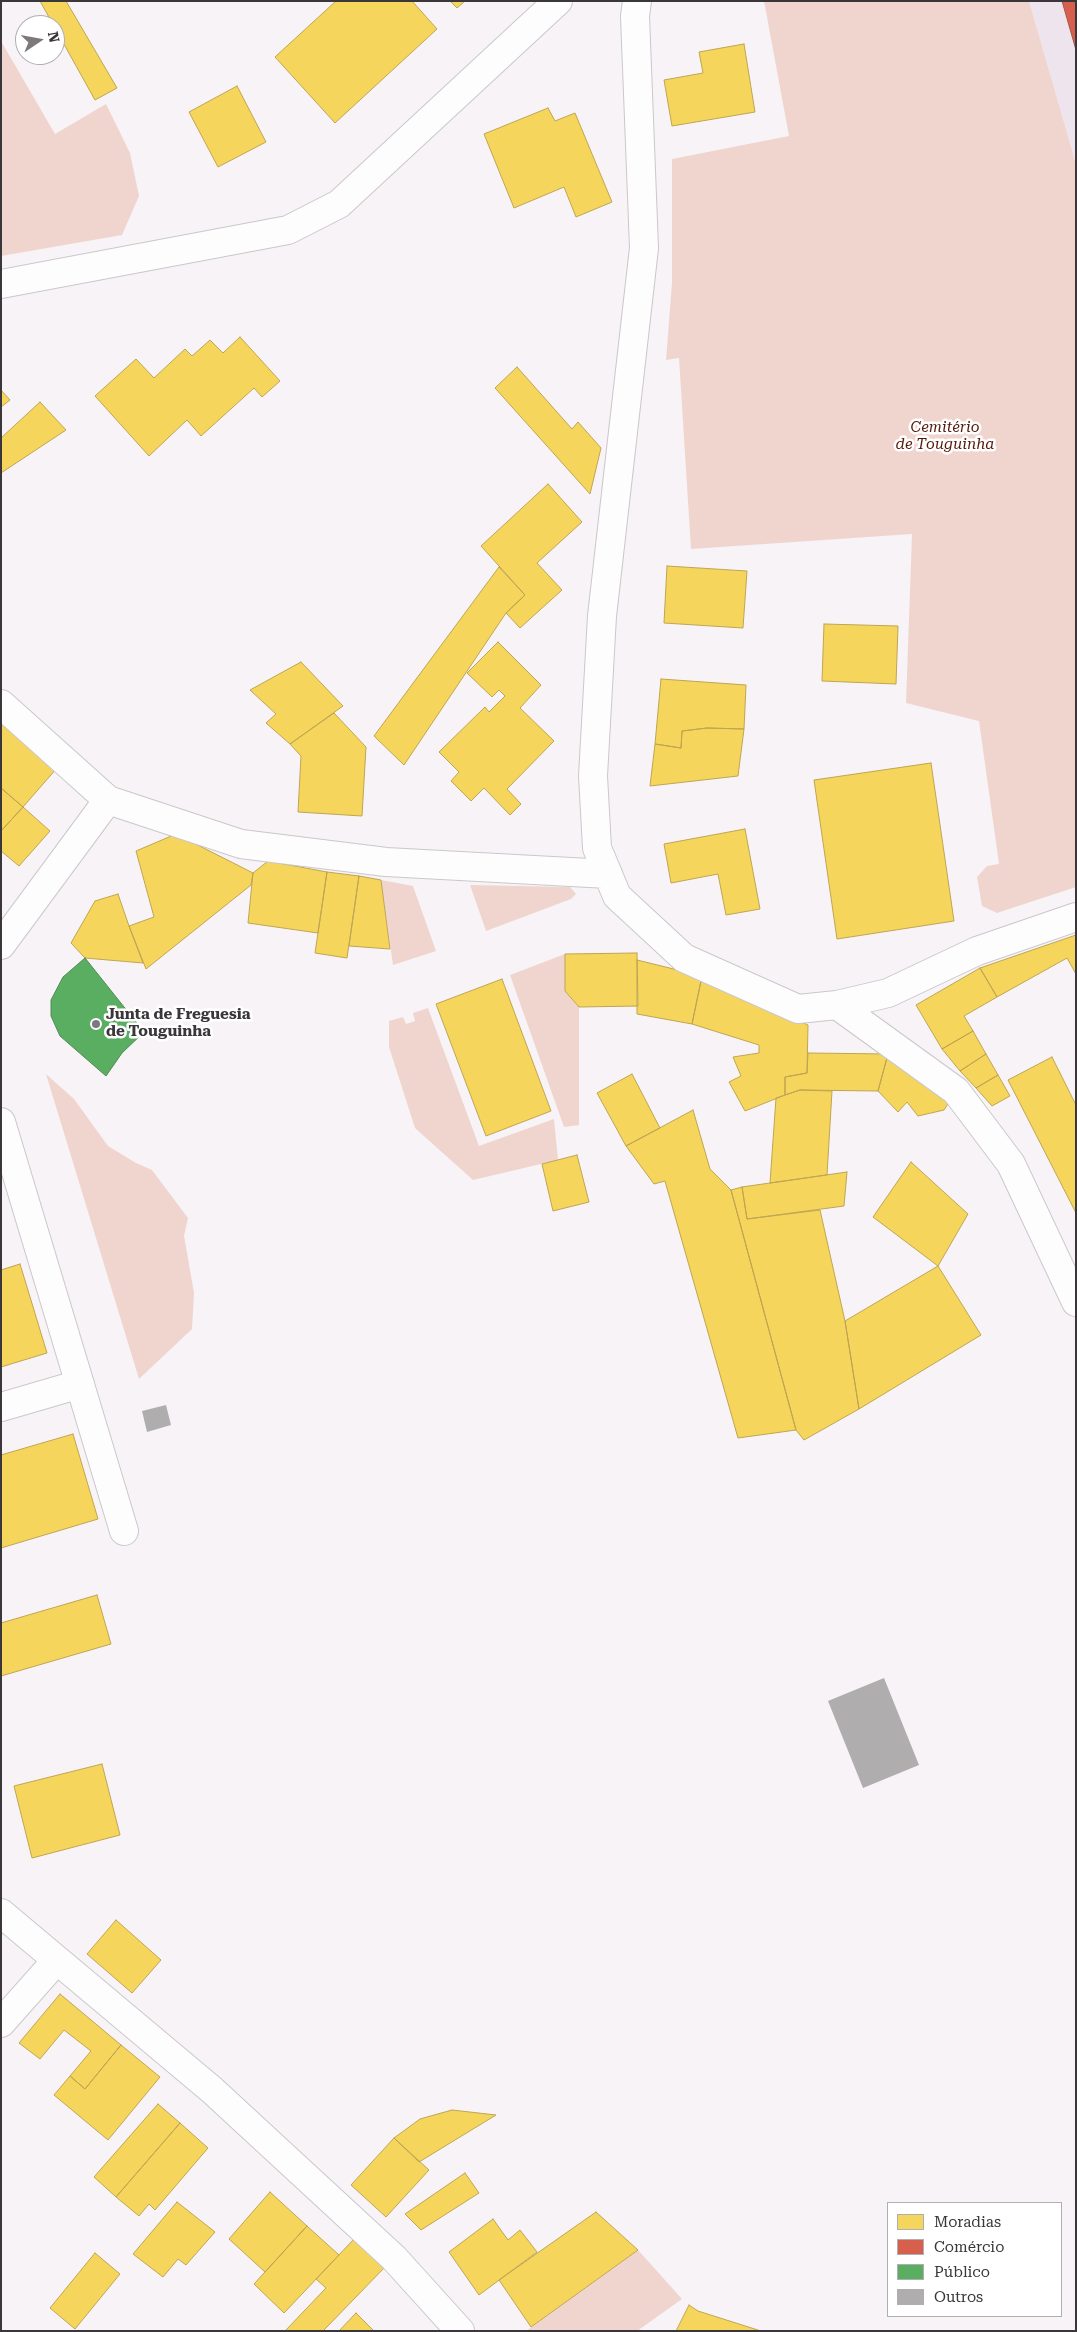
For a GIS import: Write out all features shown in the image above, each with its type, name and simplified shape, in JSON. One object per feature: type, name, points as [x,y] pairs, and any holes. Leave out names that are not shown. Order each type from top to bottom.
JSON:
[{"type":"street","points":[[1,284],[288,230],[339,204],[558,1]]},
{"type":"street","points":[[637,1],[635,16],[644,248],[602,616],[593,776],[597,848],[617,896],[684,958],[798,1009],[837,1005],[888,993],[977,951],[1076,917]]},
{"type":"street","points":[[1,704],[108,800],[241,844],[386,862],[608,874]]},
{"type":"street","points":[[1,946],[108,800]]},
{"type":"street","points":[[837,1005],[956,1092],[1011,1164],[1076,1302]]},
{"type":"street","points":[[1,1122],[11,1191],[80,1384],[124,1531]]},
{"type":"street","points":[[1,1407],[80,1384]]},
{"type":"street","points":[[1,1913],[212,2090],[394,2258],[460,2331]]},
{"type":"street","points":[[1,2023],[56,1961]]},
{"type":"shaded area","points":[[1029,1],[1076,1],[1076,164]]},
{"type":"green space","name":"Cemitério de Touguinha","points":[[764,1],[1029,1],[1076,164],[1076,887],[997,913],[982,906],[977,877],[987,866],[999,864],[979,721],[906,703],[912,534],[691,549],[679,358],[666,360],[672,283],[672,159],[789,136]]},
{"type":"green space","points":[[1,41],[55,134],[106,104],[130,153],[139,196],[122,235],[1,256]]},
{"type":"green space","points":[[381,880],[413,886],[436,951],[393,965]]},
{"type":"green space","points":[[470,885],[570,887],[576,894],[571,899],[486,931]]},
{"type":"green space","points":[[565,954],[565,991],[579,1007],[579,1125],[564,1127],[510,975]]},
{"type":"green space","points":[[428,1008],[479,1146],[554,1119],[558,1160],[473,1180],[415,1128],[389,1047],[389,1021],[403,1017],[406,1024],[415,1021],[413,1013]]},
{"type":"green space","points":[[46,1074],[74,1099],[108,1146],[136,1163],[152,1170],[188,1218],[184,1236],[194,1293],[192,1329],[139,1379]]},
{"type":"green space","points":[[638,2250],[682,2299],[637,2331],[526,2331]]},
{"type":"building: Moradias","points":[[40,1],[66,1],[117,88],[95,100],[65,46],[65,15],[48,15]]},
{"type":"building: Moradias","points":[[336,1],[412,1],[437,29],[335,123],[275,57]]},
{"type":"building: Moradias","points":[[450,1],[465,1],[457,8]]},
{"type":"building: Moradias","points":[[744,44],[755,112],[672,126],[664,80],[703,73],[699,52]]},
{"type":"building: Moradias","points":[[237,86],[266,142],[218,167],[189,112]]},
{"type":"building: Moradias","points":[[548,108],[555,121],[575,113],[612,202],[576,217],[564,187],[514,208],[484,134]]},
{"type":"building: Moradias","points":[[240,337],[280,381],[262,397],[254,388],[201,436],[187,420],[149,456],[95,396],[136,359],[154,378],[185,349],[192,356],[210,340],[223,353]]},
{"type":"building: Moradias","points":[[517,367],[572,429],[578,422],[601,448],[590,494],[495,388]]},
{"type":"building: Moradias","points":[[1,390],[10,400],[1,407]]},
{"type":"building: Moradias","points":[[40,402],[66,430],[1,473],[1,438]]},
{"type":"building: Moradias","points":[[548,484],[582,522],[537,563],[562,590],[520,628],[506,613],[525,595],[481,546]]},
{"type":"building: Moradias","points":[[667,566],[747,571],[743,628],[664,623]]},
{"type":"building: Moradias","points":[[499,567],[525,595],[506,613],[404,765],[374,736]]},
{"type":"building: Moradias","points":[[824,624],[898,626],[896,684],[822,681]]},
{"type":"building: Moradias","points":[[498,642],[541,685],[520,708],[554,741],[507,789],[521,804],[510,815],[484,788],[471,801],[451,781],[459,772],[439,752],[485,707],[489,712],[505,696],[499,690],[492,697],[467,673]]},
{"type":"building: Moradias","points":[[301,662],[343,706],[290,744],[266,723],[276,714],[250,690]]},
{"type":"building: Moradias","points":[[661,679],[746,685],[744,729],[707,728],[682,731],[681,748],[655,744]]},
{"type":"building: Moradias","points":[[334,713],[366,747],[362,816],[298,812],[301,756],[290,744]]},
{"type":"building: Moradias","points":[[1,719],[57,768],[23,807],[1,788]]},
{"type":"building: Moradias","points":[[707,728],[744,729],[738,776],[650,786],[655,744],[681,748],[682,731]]},
{"type":"building: Moradias","points":[[931,763],[954,921],[837,939],[814,780]]},
{"type":"building: Moradias","points":[[1,788],[23,807],[1,831]]},
{"type":"building: Moradias","points":[[23,807],[50,831],[19,866],[1,851],[1,831]]},
{"type":"building: Moradias","points":[[745,829],[760,909],[726,915],[718,874],[671,883],[664,844]]},
{"type":"building: Moradias","points":[[176,834],[253,873],[251,885],[146,969],[129,926],[154,917],[136,851]]},
{"type":"building: Moradias","points":[[268,861],[327,872],[318,933],[248,923],[253,873]]},
{"type":"building: Moradias","points":[[327,872],[359,876],[347,958],[315,953]]},
{"type":"building: Moradias","points":[[359,876],[381,880],[390,949],[349,946]]},
{"type":"building: Moradias","points":[[118,894],[143,963],[85,958],[71,943],[95,901]]},
{"type":"building: Moradias","points":[[1076,935],[1076,974],[1067,958],[997,997],[980,968]]},
{"type":"building: Moradias","points":[[637,953],[638,1006],[579,1007],[565,991],[565,954]]},
{"type":"building: Moradias","points":[[637,960],[702,976],[692,1024],[637,1014]]},
{"type":"building: Moradias","points":[[980,968],[997,997],[964,1016],[973,1031],[942,1049],[916,1005]]},
{"type":"building: Moradias","points":[[702,976],[808,1025],[807,1073],[785,1077],[785,1095],[745,1111],[729,1082],[741,1076],[733,1057],[759,1053],[759,1045],[692,1024]]},
{"type":"building: Moradias","points":[[502,979],[551,1111],[486,1136],[436,1004]]},
{"type":"building: Moradias","points":[[973,1031],[986,1054],[960,1071],[942,1049]]},
{"type":"building: Moradias","points":[[808,1053],[888,1054],[878,1091],[800,1090],[785,1095],[785,1077],[807,1073]]},
{"type":"building: Moradias","points":[[888,1054],[949,1102],[944,1110],[918,1116],[907,1102],[898,1112],[878,1091]]},
{"type":"building: Moradias","points":[[986,1054],[998,1075],[976,1088],[960,1071]]},
{"type":"building: Moradias","points":[[1052,1057],[1076,1105],[1076,1213],[1008,1080]]},
{"type":"building: Moradias","points":[[632,1074],[660,1128],[626,1146],[597,1093]]},
{"type":"building: Moradias","points":[[998,1075],[1010,1096],[992,1106],[976,1088]]},
{"type":"building: Moradias","points":[[800,1090],[832,1091],[827,1175],[770,1183],[776,1098]]},
{"type":"building: Moradias","points":[[693,1110],[710,1169],[731,1190],[796,1430],[738,1438],[665,1181],[654,1184],[626,1146]]},
{"type":"building: Moradias","points":[[577,1155],[589,1202],[553,1211],[542,1164]]},
{"type":"building: Moradias","points":[[911,1162],[968,1214],[938,1266],[873,1217]]},
{"type":"building: Moradias","points":[[847,1172],[844,1206],[747,1219],[742,1187]]},
{"type":"building: Moradias","points":[[742,1187],[747,1219],[820,1210],[845,1321],[859,1409],[804,1440],[796,1430],[731,1190]]},
{"type":"building: Moradias","points":[[20,1264],[47,1353],[1,1367],[1,1270]]},
{"type":"building: Moradias","points":[[938,1266],[981,1335],[859,1409],[845,1321]]},
{"type":"building: Moradias","points":[[73,1434],[98,1519],[1,1548],[1,1455]]},
{"type":"building: Moradias","points":[[97,1595],[111,1644],[1,1676],[1,1623]]},
{"type":"building: Moradias","points":[[102,1764],[120,1835],[32,1858],[14,1786]]},
{"type":"building: Moradias","points":[[116,1920],[161,1960],[132,1993],[87,1954]]},
{"type":"building: Moradias","points":[[60,1994],[121,2045],[85,2089],[70,2076],[91,2051],[64,2030],[40,2059],[19,2043]]},
{"type":"building: Moradias","points":[[121,2045],[160,2077],[108,2140],[54,2095],[70,2076],[85,2089]]},
{"type":"building: Moradias","points":[[158,2104],[180,2123],[116,2197],[94,2177]]},
{"type":"building: Moradias","points":[[452,2110],[496,2115],[419,2162],[394,2138],[420,2119]]},
{"type":"building: Moradias","points":[[180,2123],[208,2148],[155,2210],[149,2204],[139,2216],[116,2197]]},
{"type":"building: Moradias","points":[[394,2138],[429,2170],[386,2217],[351,2185]]},
{"type":"building: Moradias","points":[[465,2173],[479,2193],[421,2230],[405,2214]]},
{"type":"building: Moradias","points":[[270,2192],[307,2226],[265,2272],[229,2239]]},
{"type":"building: Moradias","points":[[177,2202],[215,2232],[186,2265],[178,2259],[163,2277],[133,2254]]},
{"type":"building: Moradias","points":[[596,2212],[638,2250],[531,2327],[499,2280]]},
{"type":"building: Moradias","points":[[493,2219],[508,2240],[520,2230],[537,2252],[479,2295],[449,2252]]},
{"type":"building: Moradias","points":[[307,2226],[339,2255],[284,2313],[254,2284]]},
{"type":"building: Moradias","points":[[355,2238],[385,2267],[323,2331],[285,2331],[326,2288],[316,2279]]},
{"type":"building: Moradias","points":[[95,2253],[120,2274],[75,2329],[50,2308]]},
{"type":"building: Moradias","points":[[689,2305],[698,2311],[761,2331],[676,2331]]},
{"type":"building: Moradias","points":[[356,2313],[374,2331],[339,2331]]},
{"type":"building: Comércio","points":[[1062,1],[1076,1],[1076,50]]},
{"type":"building: Público","name":"Junta de Freguesia de Touguinha","points":[[85,958],[144,1032],[122,1053],[106,1076],[60,1036],[51,1016],[51,1000],[63,977]]},
{"type":"building: Outros","points":[[166,1405],[171,1425],[147,1432],[142,1411]]},
{"type":"building: Outros","points":[[884,1678],[919,1765],[863,1788],[828,1701]]},
{"type":"place","name":"Junta de Freguesia de Touguinha","points":[[96,1024]]}]
